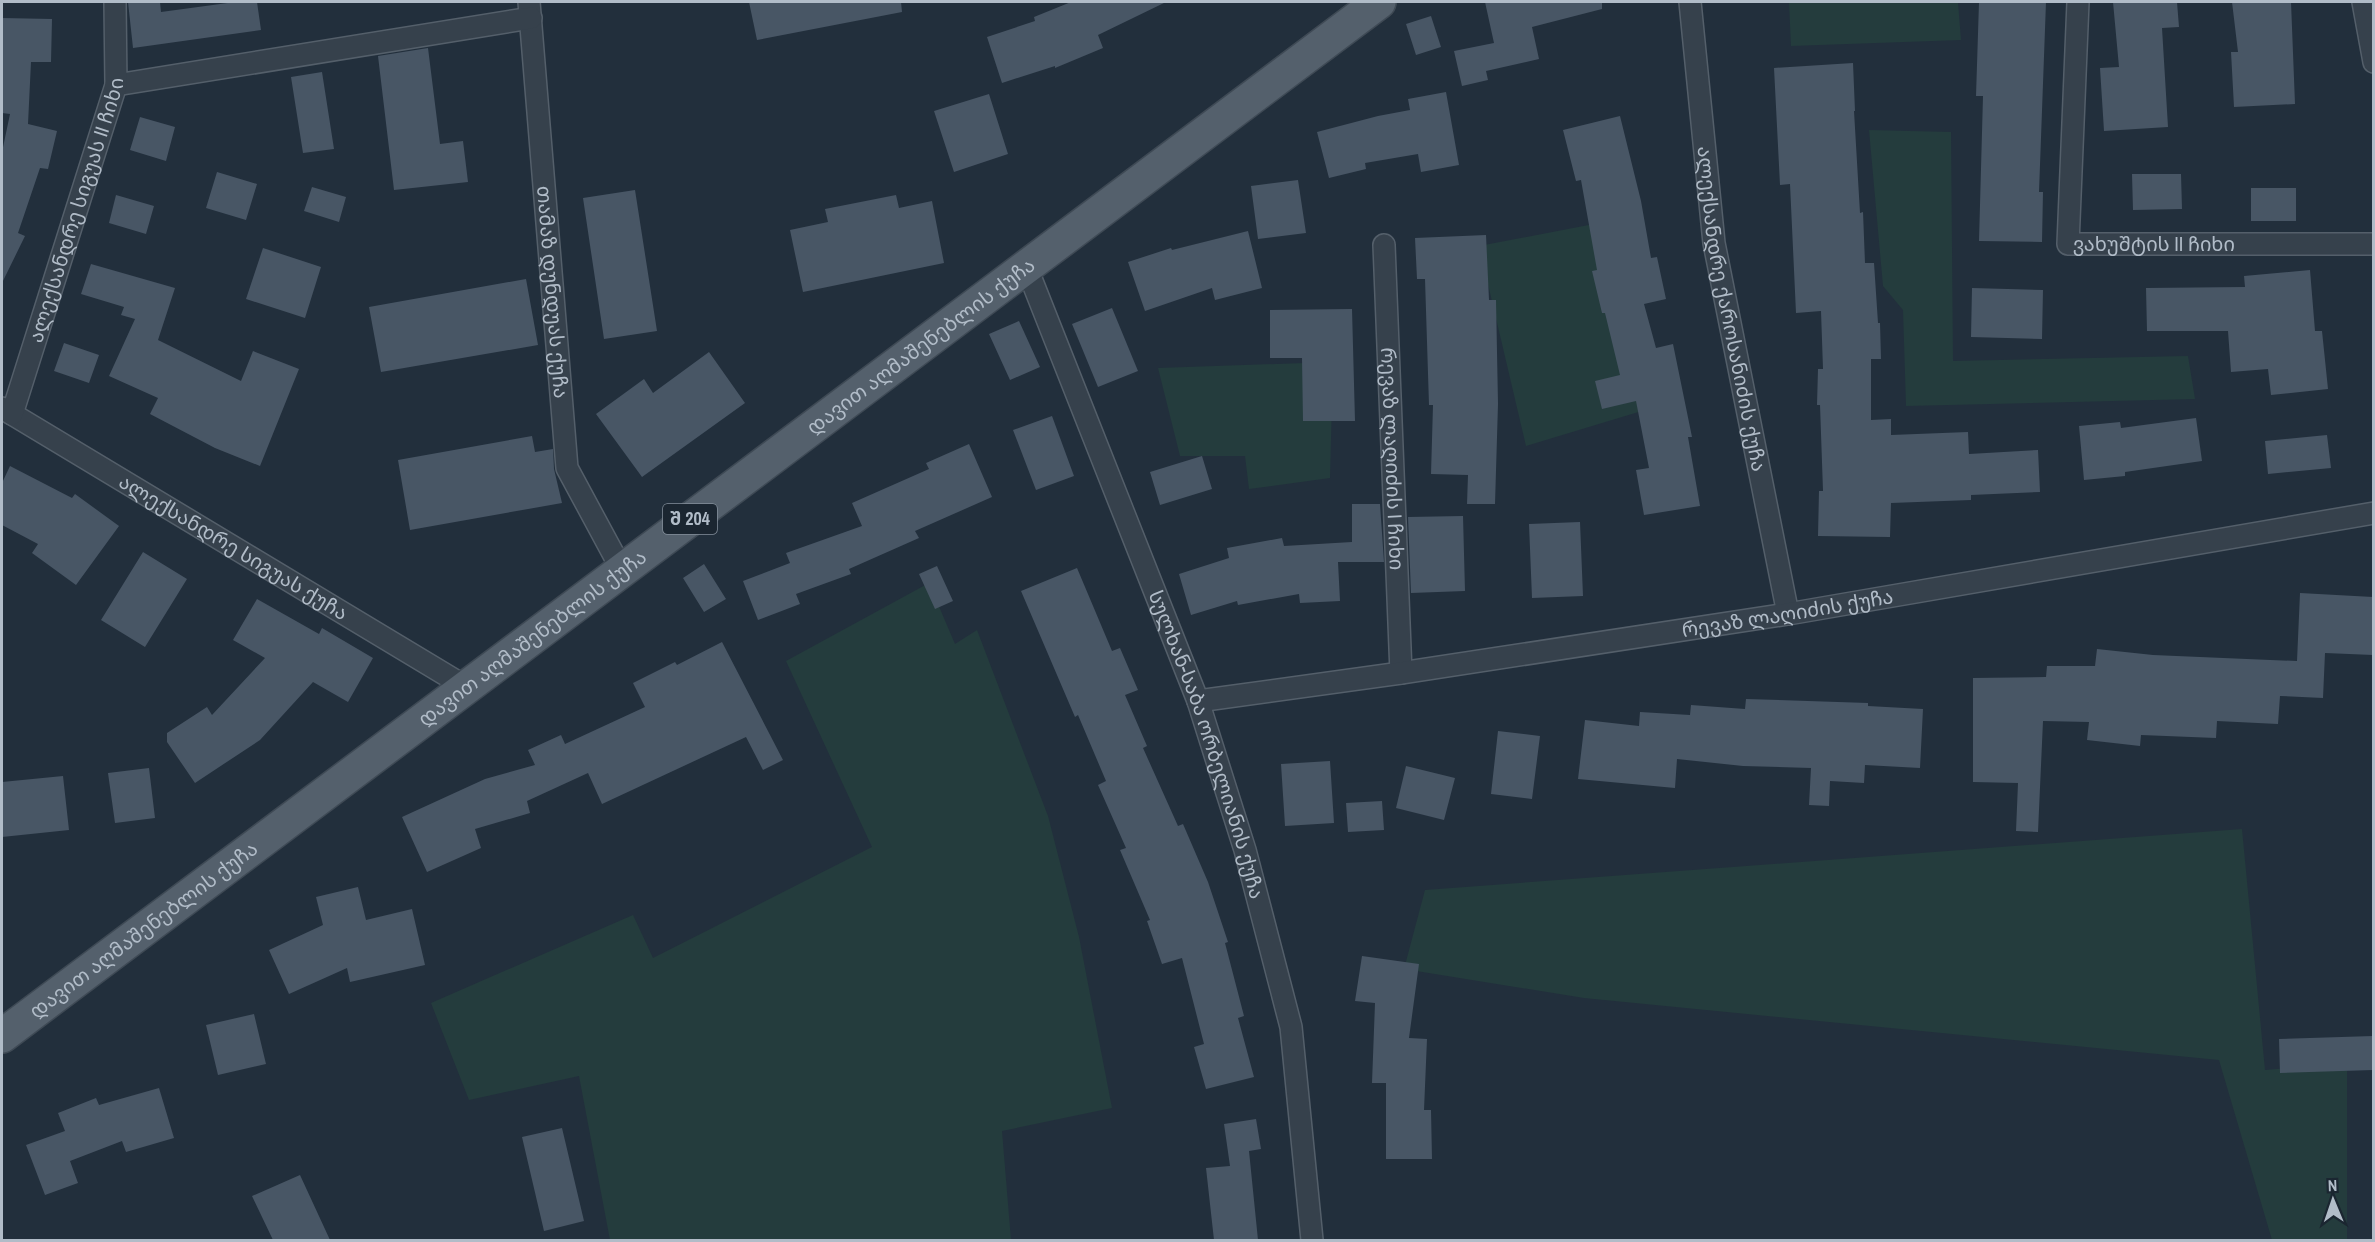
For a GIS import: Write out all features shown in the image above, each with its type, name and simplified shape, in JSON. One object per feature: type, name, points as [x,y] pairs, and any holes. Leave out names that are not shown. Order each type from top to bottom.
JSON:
[{"type":"main road","name":"დავით აღმაშენებლის ქუჩა","points":[[2,1036],[1378,2]]},
{"type":"street","name":"ალექსანდრე სიგუას II ჩიხი","points":[[7,411],[116,85],[115,2]]},
{"type":"street","name":"ალექსანდრე ქაროსანიძის ქუჩა","points":[[1690,2],[1714,243],[1788,614]]},
{"type":"street","name":"ვახუშტის II ჩიხი","points":[[2078,2],[2068,244],[2373,244]]},
{"type":"street","points":[[2363,2],[2373,62]]},
{"type":"street","points":[[116,85],[530,10]]},
{"type":"street","name":"თამაზ დუნდუას ქუჩა","points":[[530,10],[567,468],[622,570]]},
{"type":"street","name":"რევაზ ლაღიძის I ჩიხი","points":[[1384,245],[1401,673]]},
{"type":"street","name":"სულხან-საბა ორბელიანის ქუჩა","points":[[1026,266],[1198,701],[1245,850],[1291,1028],[1312,1240]]},
{"type":"street","name":"ალექსანდრე სიგუას ქუჩა","points":[[7,411],[466,687]]},
{"type":"street","name":"რევაზ ლაღიძის ქუჩა","points":[[1198,701],[1401,673],[1788,614],[2373,513]]},
{"type":"green space","points":[[1789,2],[1958,2],[1961,40],[1791,46]]},
{"type":"green space","points":[[1869,130],[1951,132],[1953,361],[2188,356],[2195,399],[1906,406],[1903,310],[1883,286]]},
{"type":"green space","points":[[1599,223],[1655,407],[1526,446],[1479,246]]},
{"type":"green space","points":[[1333,362],[1330,478],[1249,489],[1245,456],[1180,456],[1158,368]]},
{"type":"green space","points":[[929,583],[955,644],[977,630],[1048,816],[1079,937],[1112,1108],[1002,1131],[1011,1240],[610,1240],[579,1076],[469,1100],[431,1003],[633,915],[653,958],[872,847],[786,661]]},
{"type":"green space","points":[[2242,829],[2265,1070],[2347,1063],[2347,1240],[2272,1240],[2219,1060],[1584,998],[1404,969],[1425,890]]},
{"type":"building","points":[[128,2],[160,2],[161,12],[235,2],[257,2],[261,30],[133,48]]},
{"type":"building","points":[[749,2],[901,2],[902,12],[757,40]]},
{"type":"building","points":[[1071,2],[1166,2],[1098,35],[1103,48],[1055,68],[1055,66],[1002,83],[987,37],[1035,21],[1034,17]]},
{"type":"building","points":[[1485,2],[1602,2],[1602,9],[1532,27],[1539,59],[1486,71],[1488,80],[1462,86],[1454,51],[1494,43]]},
{"type":"building","points":[[1979,2],[2046,2],[2039,192],[2043,192],[2042,242],[1979,241],[1983,96],[1976,96]]},
{"type":"building","points":[[2113,2],[2177,2],[2179,27],[2162,28],[2168,127],[2104,131],[2100,68],[2119,67]]},
{"type":"building","points":[[2232,2],[2291,2],[2295,104],[2234,107],[2231,52],[2238,52]]},
{"type":"building","points":[[1431,16],[1441,47],[1416,55],[1406,24]]},
{"type":"building","points":[[2,18],[52,19],[51,62],[31,62],[28,124],[57,131],[48,169],[40,168],[18,233],[25,236],[2,283],[2,152],[10,114],[2,113]]},
{"type":"building","points":[[428,48],[440,144],[463,141],[468,182],[394,190],[378,56]]},
{"type":"building","points":[[1853,63],[1860,213],[1863,212],[1865,263],[1874,263],[1878,323],[1880,323],[1881,359],[1871,359],[1871,420],[1891,419],[1891,435],[1968,432],[1969,454],[2038,450],[2040,492],[1971,495],[1971,500],[1891,503],[1890,537],[1818,536],[1819,491],[1823,491],[1820,405],[1817,405],[1818,369],[1823,369],[1821,311],[1796,313],[1790,184],[1780,185],[1774,68]]},
{"type":"building","points":[[322,72],[334,149],[303,153],[291,77]]},
{"type":"building","points":[[1446,92],[1459,165],[1421,172],[1418,154],[1365,163],[1366,169],[1329,178],[1317,132],[1410,110],[1408,99]]},
{"type":"building","points":[[989,94],[1008,154],[954,172],[934,111]]},
{"type":"building","points":[[1620,116],[1641,201],[1651,258],[1657,257],[1666,299],[1644,304],[1656,348],[1673,344],[1692,437],[1688,437],[1700,506],[1644,515],[1636,470],[1649,468],[1636,401],[1602,409],[1595,381],[1620,375],[1592,271],[1597,270],[1581,180],[1576,181],[1563,130]]},
{"type":"building","points":[[140,117],[175,127],[166,161],[130,150]]},
{"type":"building","points":[[217,172],[257,184],[246,220],[206,208]]},
{"type":"building","points":[[2132,174],[2181,174],[2182,209],[2133,210]]},
{"type":"building","points":[[1298,180],[1306,233],[1258,239],[1251,186]]},
{"type":"building","points":[[312,187],[346,197],[339,222],[304,211]]},
{"type":"building","points":[[2251,188],[2296,188],[2296,221],[2251,221]]},
{"type":"building","points":[[635,190],[657,331],[604,339],[583,198]]},
{"type":"building","points":[[116,195],[154,206],[146,234],[109,223]]},
{"type":"building","points":[[896,195],[899,208],[932,201],[944,263],[803,292],[790,230],[828,222],[825,209]]},
{"type":"building","points":[[1248,231],[1262,288],[1215,300],[1212,288],[1145,311],[1128,262],[1171,248],[1172,250]]},
{"type":"building","points":[[1486,235],[1489,300],[1496,300],[1498,404],[1495,504],[1467,504],[1468,475],[1431,474],[1433,405],[1429,405],[1425,279],[1417,279],[1415,238]]},
{"type":"building","points":[[263,248],[321,267],[305,318],[246,299]]},
{"type":"building","points":[[91,264],[175,288],[158,340],[241,381],[253,351],[299,369],[260,466],[215,448],[150,414],[158,398],[109,376],[135,319],[121,315],[124,307],[81,294]]},
{"type":"building","points":[[2310,270],[2315,331],[2322,331],[2328,389],[2271,395],[2268,369],[2231,372],[2228,331],[2147,331],[2146,288],[2245,287],[2244,276]]},
{"type":"building","points":[[526,279],[538,345],[381,372],[369,307]]},
{"type":"building","points":[[1972,288],[2043,290],[2042,339],[1971,337]]},
{"type":"building","points":[[1112,308],[1138,371],[1098,387],[1072,324]]},
{"type":"building","points":[[1352,309],[1355,421],[1303,421],[1302,358],[1270,358],[1270,310]]},
{"type":"building","points":[[1019,321],[1040,367],[1010,380],[989,334]]},
{"type":"building","points":[[64,343],[99,355],[89,383],[54,371]]},
{"type":"building","points":[[709,352],[745,403],[642,477],[596,414],[644,379],[653,393]]},
{"type":"building","points":[[1052,416],[1074,476],[1036,490],[1013,430]]},
{"type":"building","points":[[2196,418],[2202,461],[2125,472],[2125,476],[2084,480],[2079,426],[2120,422],[2121,428]]},
{"type":"building","points":[[2327,435],[2331,468],[2268,474],[2265,441]]},
{"type":"building","points":[[532,436],[535,452],[553,449],[554,469],[562,503],[410,530],[398,460]]},
{"type":"building","points":[[969,444],[992,497],[915,531],[919,538],[849,569],[851,574],[796,594],[800,604],[758,620],[743,581],[790,563],[786,553],[862,526],[852,503],[929,469],[926,463]]},
{"type":"building","points":[[1202,456],[1212,489],[1160,505],[1150,472]]},
{"type":"building","points":[[10,466],[72,498],[75,494],[119,526],[76,585],[32,553],[38,544],[2,525],[2,483]]},
{"type":"building","points":[[1352,504],[1380,504],[1384,562],[1338,562],[1340,601],[1300,603],[1299,594],[1238,605],[1237,601],[1191,615],[1179,574],[1229,558],[1227,548],[1282,538],[1284,546],[1352,542]]},
{"type":"building","points":[[1463,516],[1465,591],[1411,593],[1408,517]]},
{"type":"building","points":[[1580,522],[1583,596],[1532,598],[1529,524]]},
{"type":"building","points":[[143,552],[187,579],[145,647],[101,620]]},
{"type":"building","points":[[704,564],[726,599],[704,612],[683,578]]},
{"type":"building","points":[[937,566],[953,601],[935,609],[919,574]]},
{"type":"building","points":[[1077,568],[1112,651],[1120,648],[1138,690],[1125,695],[1147,746],[1143,748],[1178,826],[1183,824],[1208,882],[1228,942],[1225,943],[1244,1016],[1238,1018],[1254,1077],[1206,1089],[1194,1047],[1204,1044],[1182,958],[1162,964],[1147,921],[1150,920],[1120,850],[1126,848],[1098,785],[1106,781],[1078,715],[1075,717],[1021,591]]},
{"type":"building","points":[[2300,593],[2373,597],[2373,655],[2325,653],[2323,698],[2280,696],[2278,724],[2217,721],[2216,738],[2141,735],[2140,746],[2087,740],[2089,722],[2043,721],[2038,832],[2016,831],[2018,783],[1973,782],[1973,678],[2046,677],[2047,666],[2095,666],[2097,649],[2153,655],[2297,661]]},
{"type":"building","points":[[257,599],[319,634],[322,628],[373,658],[348,702],[313,682],[260,740],[195,783],[167,742],[167,733],[207,707],[212,715],[265,658],[233,640]]},
{"type":"building","points":[[722,642],[783,760],[763,770],[746,737],[602,804],[588,773],[527,801],[530,813],[475,829],[481,848],[427,872],[402,817],[485,779],[535,765],[528,750],[561,735],[565,744],[645,707],[633,683],[675,662],[677,665]]},
{"type":"building","points":[[1746,699],[1868,703],[1868,706],[1923,709],[1920,768],[1865,765],[1864,783],[1830,781],[1829,806],[1809,805],[1811,768],[1743,766],[1677,759],[1675,788],[1578,779],[1585,720],[1639,726],[1640,712],[1690,715],[1691,705],[1745,709]]},
{"type":"building","points":[[1498,731],[1540,736],[1532,799],[1491,794]]},
{"type":"building","points":[[1330,761],[1334,823],[1285,826],[1281,764]]},
{"type":"building","points":[[1406,766],[1455,778],[1444,820],[1396,808]]},
{"type":"building","points":[[149,768],[155,818],[115,823],[108,773]]},
{"type":"building","points":[[63,776],[69,830],[2,837],[2,782]]},
{"type":"building","points":[[1382,801],[1384,830],[1348,832],[1346,803]]},
{"type":"building","points":[[358,887],[366,920],[412,909],[425,965],[350,982],[347,968],[289,994],[269,950],[323,925],[316,897]]},
{"type":"building","points":[[1362,956],[1419,964],[1409,1038],[1427,1039],[1424,1110],[1431,1110],[1432,1159],[1386,1159],[1386,1083],[1372,1083],[1375,1003],[1355,1001]]},
{"type":"building","points":[[254,1014],[266,1064],[218,1075],[206,1025]]},
{"type":"building","points":[[2373,1036],[2373,1070],[2280,1073],[2279,1039]]},
{"type":"building","points":[[159,1088],[174,1138],[126,1152],[122,1141],[70,1161],[78,1183],[45,1195],[26,1145],[65,1131],[58,1113],[96,1098],[99,1105]]},
{"type":"building","points":[[1256,1119],[1261,1149],[1249,1151],[1258,1240],[1214,1240],[1206,1168],[1230,1166],[1224,1124]]},
{"type":"building","points":[[562,1128],[584,1221],[544,1231],[522,1137]]},
{"type":"building","points":[[300,1175],[330,1240],[273,1240],[252,1196]]}]
